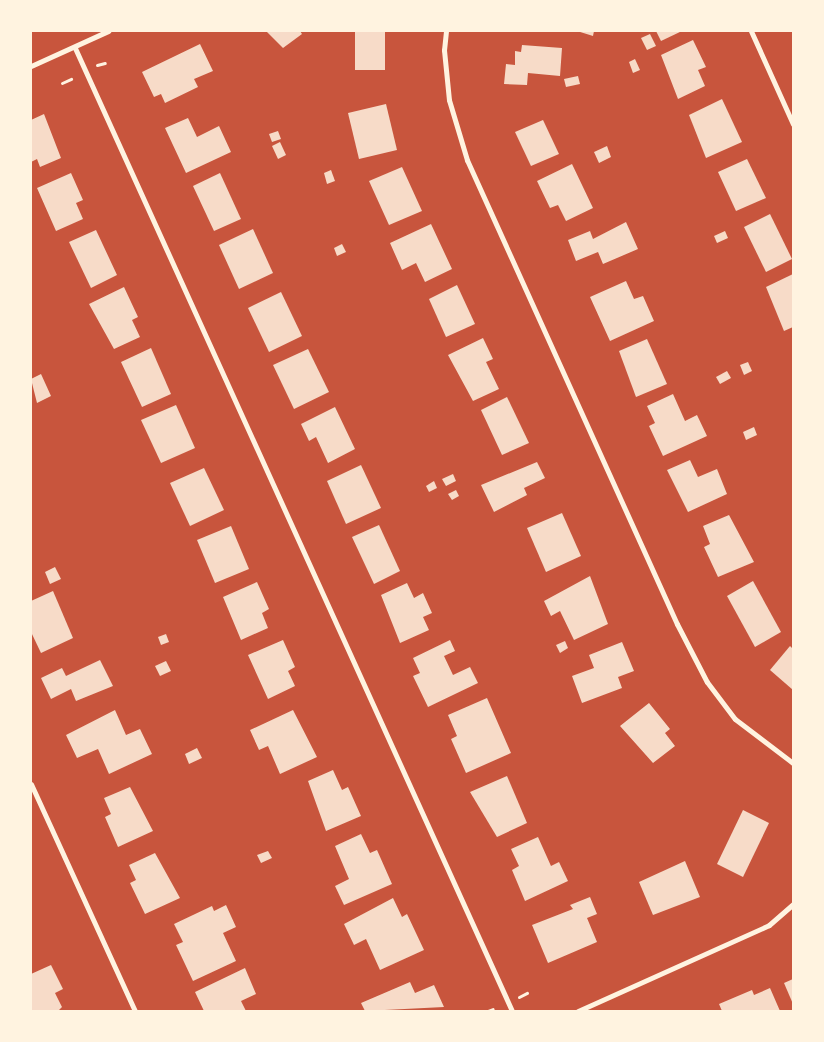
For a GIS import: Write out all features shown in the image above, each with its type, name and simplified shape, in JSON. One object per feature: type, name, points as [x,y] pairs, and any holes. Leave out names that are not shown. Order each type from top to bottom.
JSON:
[{"type":"street","points":[[31,66],[75,48],[108,31]]},
{"type":"street","points":[[446,31],[444,50],[449,100],[468,160],[677,624],[707,682],[735,719],[793,763]]},
{"type":"street","points":[[750,31],[793,124]]},
{"type":"street","points":[[75,48],[512,1011]]},
{"type":"street","points":[[31,784],[134,1011]]},
{"type":"street","points":[[578,1011],[769,925],[793,904]]},
{"type":"path","points":[[96,66],[105,63]]},
{"type":"path","points":[[62,83],[71,79]]},
{"type":"path","points":[[488,1011],[493,1009]]},
{"type":"building","points":[[266,31],[300,31],[302,34],[283,48]]},
{"type":"building","points":[[355,31],[385,31],[385,70],[355,70]]},
{"type":"building","points":[[577,31],[594,31],[593,36]]},
{"type":"building","points":[[656,31],[682,31],[661,41]]},
{"type":"building","points":[[650,34],[656,46],[647,50],[641,38]]},
{"type":"building","points":[[693,40],[706,67],[698,70],[705,86],[678,99],[661,55]]},
{"type":"building","points":[[200,44],[213,71],[194,79],[198,87],[165,103],[161,94],[154,97],[142,72]]},
{"type":"building","points":[[522,45],[562,48],[560,76],[528,73],[527,85],[504,84],[506,64],[515,65],[515,51],[521,52]]},
{"type":"building","points":[[635,59],[640,70],[633,73],[629,62]]},
{"type":"building","points":[[578,76],[580,84],[566,87],[564,79]]},
{"type":"building","points":[[722,99],[742,142],[706,158],[689,115]]},
{"type":"building","points":[[386,104],[397,150],[359,159],[348,113]]},
{"type":"building","points":[[44,114],[61,158],[40,167],[37,159],[31,162],[31,120]]},
{"type":"building","points":[[188,118],[197,137],[219,126],[231,152],[186,173],[165,128]]},
{"type":"building","points":[[543,120],[559,154],[531,166],[515,132]]},
{"type":"building","points":[[278,131],[281,139],[272,142],[269,134]]},
{"type":"building","points":[[280,142],[286,155],[278,159],[272,146]]},
{"type":"building","points":[[607,146],[611,157],[599,163],[594,152]]},
{"type":"building","points":[[747,159],[766,198],[736,211],[718,172]]},
{"type":"building","points":[[572,164],[593,208],[566,221],[558,205],[550,208],[537,181]]},
{"type":"building","points":[[402,167],[422,211],[389,225],[369,181]]},
{"type":"building","points":[[331,170],[335,181],[327,184],[324,173]]},
{"type":"building","points":[[71,173],[83,200],[76,203],[83,219],[56,231],[37,188]]},
{"type":"building","points":[[220,173],[241,219],[214,231],[193,186]]},
{"type":"building","points":[[770,214],[792,259],[766,272],[744,227]]},
{"type":"building","points":[[626,222],[638,249],[603,264],[598,252],[576,261],[568,240],[590,231],[593,239]]},
{"type":"building","points":[[431,224],[452,269],[425,282],[416,263],[402,270],[390,243]]},
{"type":"building","points":[[253,229],[273,273],[239,289],[219,245]]},
{"type":"building","points":[[96,230],[117,275],[91,288],[69,242]]},
{"type":"building","points":[[725,231],[728,238],[717,243],[714,236]]},
{"type":"building","points":[[342,244],[346,252],[337,256],[334,248]]},
{"type":"building","points":[[793,274],[793,327],[784,331],[766,287]]},
{"type":"building","points":[[626,281],[634,299],[643,296],[654,321],[610,341],[590,297]]},
{"type":"building","points":[[457,285],[475,324],[446,337],[429,299]]},
{"type":"building","points":[[124,287],[138,317],[132,320],[140,337],[114,349],[89,304]]},
{"type":"building","points":[[281,292],[302,336],[269,352],[248,308]]},
{"type":"building","points":[[483,338],[493,359],[486,362],[499,389],[473,401],[448,355]]},
{"type":"building","points":[[647,339],[667,384],[636,397],[619,351]]},
{"type":"building","points":[[151,348],[171,394],[142,407],[121,362]]},
{"type":"building","points":[[308,349],[329,392],[294,409],[273,365]]},
{"type":"building","points":[[748,362],[752,371],[744,375],[740,365]]},
{"type":"building","points":[[727,371],[731,378],[720,384],[716,377]]},
{"type":"building","points":[[41,374],[51,396],[37,403],[31,379]]},
{"type":"building","points":[[673,394],[685,421],[697,415],[707,436],[663,456],[649,426],[655,423],[647,406]]},
{"type":"building","points":[[507,397],[529,443],[502,455],[481,410]]},
{"type":"building","points":[[176,405],[195,448],[161,463],[141,420]]},
{"type":"building","points":[[335,407],[355,449],[328,463],[316,437],[309,441],[301,424]]},
{"type":"building","points":[[754,427],[757,435],[746,440],[743,432]]},
{"type":"building","points":[[690,460],[698,477],[717,469],[727,494],[688,512],[667,470]]},
{"type":"building","points":[[537,462],[545,478],[524,488],[527,495],[494,512],[481,485]]},
{"type":"building","points":[[361,465],[381,508],[346,524],[327,481]]},
{"type":"building","points":[[204,468],[224,510],[190,526],[170,483]]},
{"type":"building","points":[[453,474],[456,481],[446,486],[442,479]]},
{"type":"building","points":[[434,481],[437,488],[429,492],[426,486]]},
{"type":"building","points":[[456,490],[459,496],[452,500],[448,494]]},
{"type":"building","points":[[562,513],[581,556],[546,572],[527,528]]},
{"type":"building","points":[[729,515],[754,562],[718,577],[704,547],[710,544],[703,526]]},
{"type":"building","points":[[379,525],[400,571],[374,584],[352,537]]},
{"type":"building","points":[[231,526],[249,569],[215,583],[197,540]]},
{"type":"building","points":[[55,567],[61,579],[50,584],[45,572]]},
{"type":"building","points":[[590,576],[608,624],[574,640],[560,611],[551,616],[544,601]]},
{"type":"building","points":[[753,581],[781,632],[755,647],[727,596]]},
{"type":"building","points":[[257,582],[269,609],[262,613],[268,628],[241,640],[223,597]]},
{"type":"building","points":[[407,583],[414,598],[423,593],[432,613],[423,617],[429,630],[400,643],[381,595]]},
{"type":"building","points":[[53,591],[73,638],[41,653],[31,632],[31,601]]},
{"type":"building","points":[[166,634],[169,642],[161,645],[158,637]]},
{"type":"building","points":[[283,640],[295,667],[288,671],[295,686],[268,699],[248,655]]},
{"type":"building","points":[[450,640],[455,651],[444,656],[453,675],[470,667],[478,683],[428,707],[413,676],[420,673],[413,658]]},
{"type":"building","points":[[565,641],[568,648],[560,653],[556,645]]},
{"type":"building","points":[[622,642],[634,671],[618,677],[622,688],[582,703],[572,676],[594,668],[589,655]]},
{"type":"building","points":[[790,646],[793,649],[793,690],[770,670]]},
{"type":"building","points":[[100,660],[113,686],[76,701],[71,689],[51,699],[41,678],[62,668],[66,676]]},
{"type":"building","points":[[166,661],[171,671],[160,676],[155,666]]},
{"type":"building","points":[[487,698],[511,753],[466,773],[451,739],[457,736],[448,715]]},
{"type":"building","points":[[649,703],[670,729],[665,733],[675,746],[653,763],[620,726]]},
{"type":"building","points":[[115,710],[126,735],[140,729],[152,754],[109,774],[98,749],[77,758],[66,735]]},
{"type":"building","points":[[293,710],[317,757],[280,774],[268,746],[259,750],[250,730]]},
{"type":"building","points":[[197,748],[202,758],[189,764],[185,754]]},
{"type":"building","points":[[333,770],[342,790],[348,787],[361,816],[326,831],[308,781]]},
{"type":"building","points":[[507,776],[527,823],[497,837],[470,792]]},
{"type":"building","points":[[130,787],[153,831],[118,847],[105,817],[111,814],[104,798]]},
{"type":"building","points":[[743,810],[769,823],[743,877],[717,864]]},
{"type":"building","points":[[361,834],[370,853],[377,850],[392,884],[344,905],[335,886],[349,879],[335,846]]},
{"type":"building","points":[[538,837],[551,866],[559,862],[568,881],[525,901],[512,870],[519,866],[511,849]]},
{"type":"building","points":[[268,851],[272,858],[261,863],[257,855]]},
{"type":"building","points":[[155,853],[180,898],[145,914],[130,883],[136,880],[129,865]]},
{"type":"building","points":[[685,861],[700,897],[653,915],[639,882]]},
{"type":"building","points":[[590,897],[597,914],[587,918],[597,942],[548,963],[532,925],[573,909],[570,905]]},
{"type":"building","points":[[393,898],[402,917],[407,914],[424,950],[380,970],[366,939],[354,945],[344,924]]},
{"type":"building","points":[[226,905],[236,927],[223,933],[236,961],[193,981],[176,945],[183,942],[174,924],[212,906],[214,911]]},
{"type":"building","points":[[51,965],[63,989],[55,993],[62,1007],[58,1011],[31,1011],[31,974]]},
{"type":"building","points":[[245,968],[256,994],[241,1001],[246,1011],[204,1011],[195,992]]},
{"type":"building","points":[[793,979],[793,1004],[784,983]]},
{"type":"building","points":[[410,982],[415,993],[434,985],[444,1007],[365,1011],[361,1003]]},
{"type":"building","points":[[770,988],[780,1011],[722,1011],[719,1004],[752,990],[754,995]]}]
